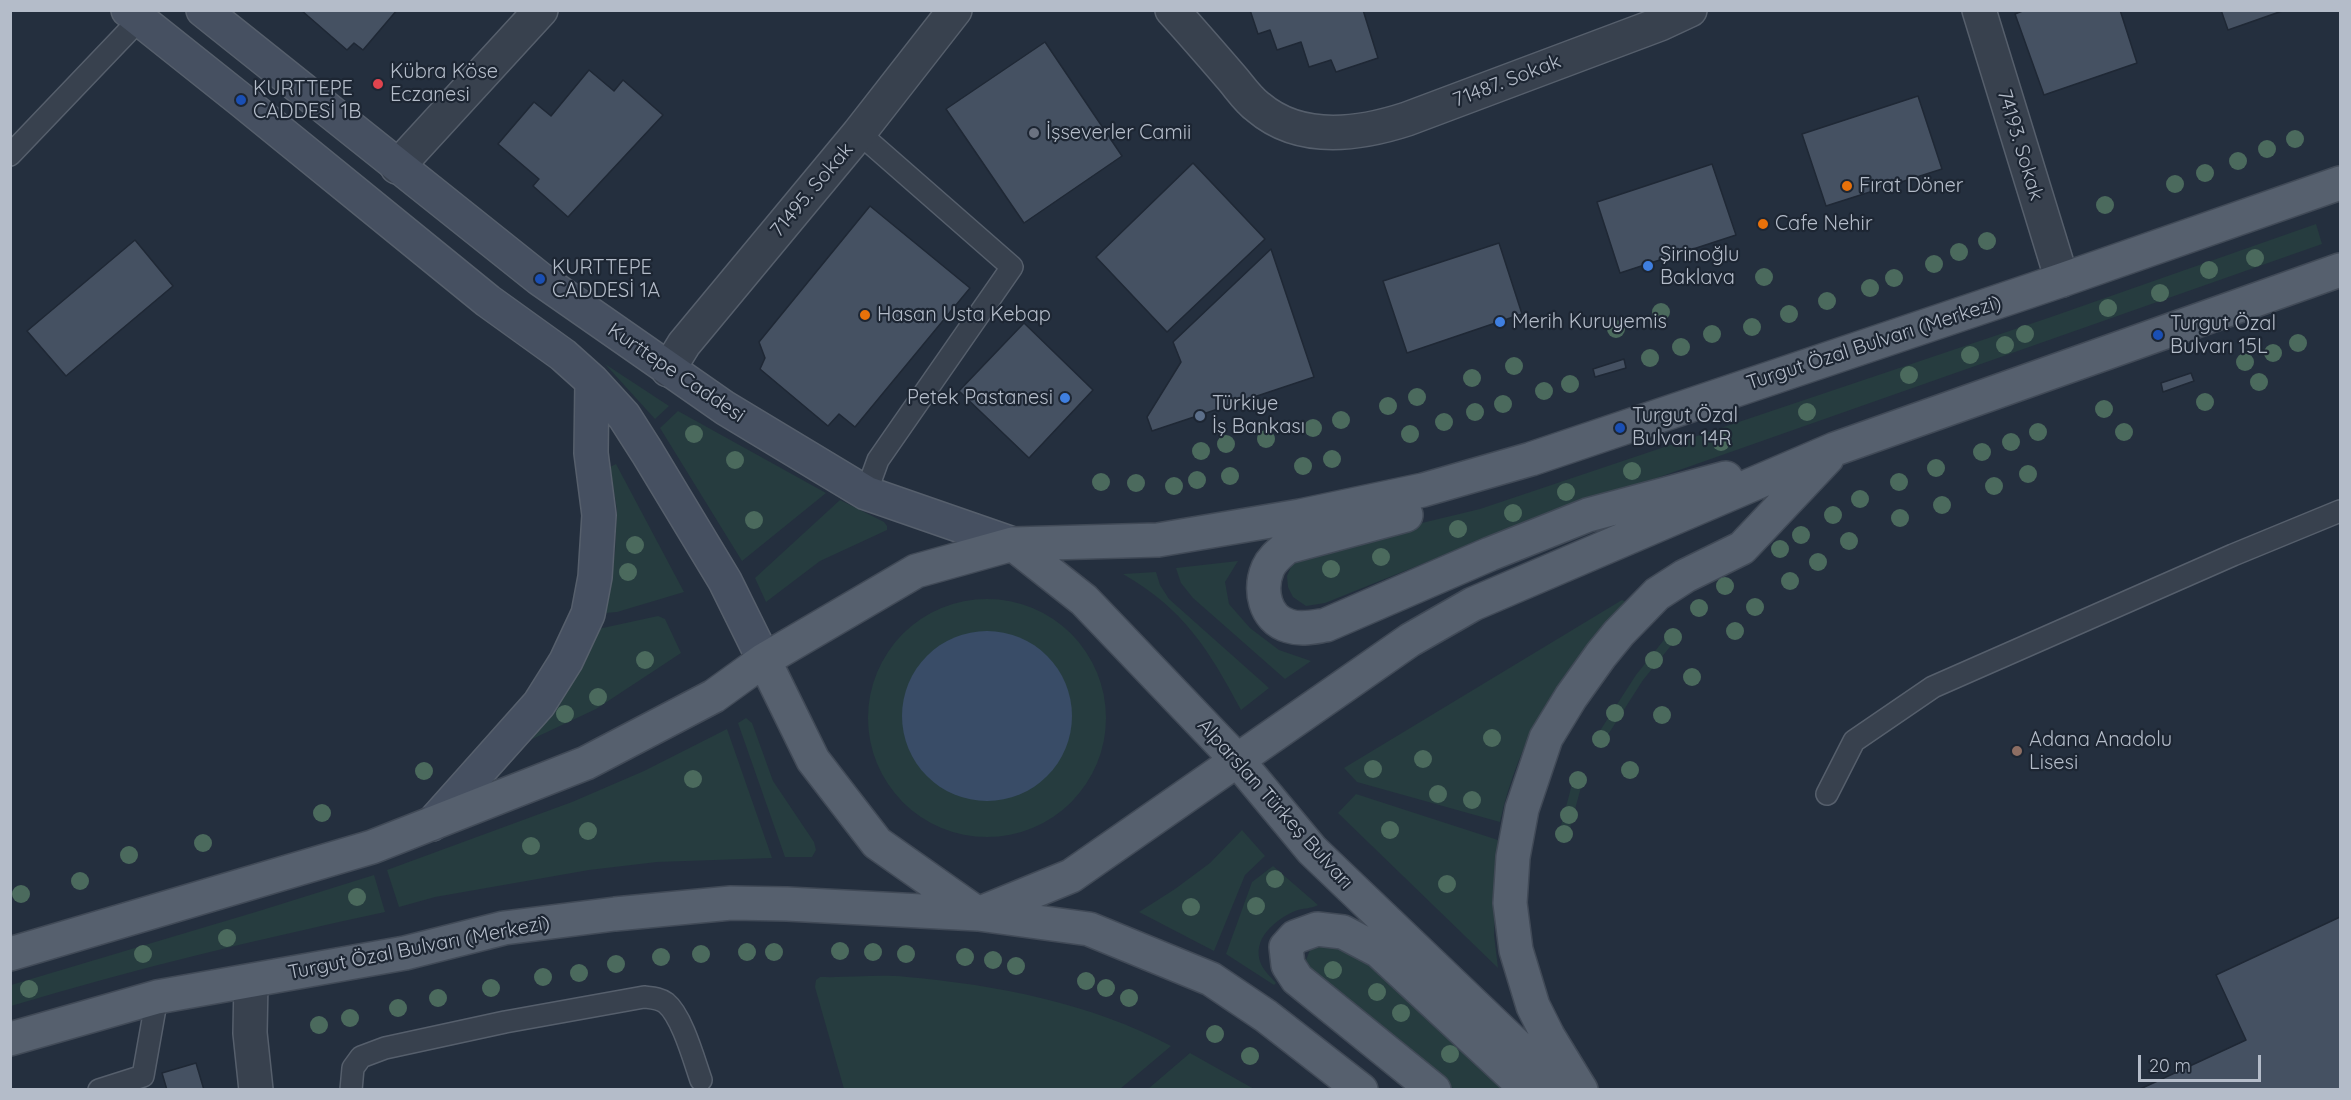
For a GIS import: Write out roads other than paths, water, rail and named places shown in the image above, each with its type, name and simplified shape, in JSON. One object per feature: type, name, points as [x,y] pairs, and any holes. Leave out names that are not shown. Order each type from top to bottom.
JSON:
[{"type":"main road","name":"Kurttepe Caddesi","points":[[203,10],[540,279],[724,408],[866,493],[1013,544]]},
{"type":"main road","points":[[134,15],[488,301],[563,355],[592,381],[624,416],[725,581],[813,760],[876,843],[978,914],[1089,929],[1212,979],[1266,1016],[1361,1089]]},
{"type":"main road","name":"Turgut Özal Bulvarı (Merkezi)","points":[[432,824],[586,763],[714,696],[764,660],[916,571],[1013,544],[1158,540],[1300,516],[1423,490],[1531,459],[2062,280],[2340,183]]},
{"type":"main road","points":[[978,914],[1071,876],[1410,640],[1473,604],[1834,449],[2340,270]]},
{"type":"main road","points":[[10,954],[372,847],[432,824],[539,704],[566,661],[588,614],[595,577],[599,515],[591,453],[592,381]]},
{"type":"main road","points":[[1620,428],[1538,477],[1287,547],[1274,558],[1264,584],[1266,604],[1272,616],[1286,626],[1304,629],[1326,625],[1587,515],[1834,449]]},
{"type":"main road","points":[[1581,1089],[1548,1036],[1533,1006],[1516,950],[1510,903],[1513,857],[1522,809],[1546,738],[1570,698],[1602,655],[1619,633],[1657,594],[1685,576],[1742,548],[1834,449]]},
{"type":"main road","name":"Alparslan Türkeş Bulvarı","points":[[1013,544],[1084,600],[1238,761],[1312,850],[1563,1089]]},
{"type":"main road","name":"Turgut Özal Bulvarı (Merkezi)","points":[[10,1039],[157,997],[405,953],[504,928],[731,903],[978,914]]},
{"type":"main road","points":[[1434,1089],[1297,979],[1288,965],[1286,947],[1295,937],[1317,929],[1343,932],[1379,951],[1528,1089]]},
{"type":"street","points":[[398,167],[541,10]]},
{"type":"street","name":"71495. Sokak","points":[[668,370],[684,344],[859,133],[955,10]]},
{"type":"street","name":"71487. Sokak","points":[[1172,10],[1257,107],[1285,124],[1319,133],[1364,131],[1407,119],[1660,24],[1689,10]]},
{"type":"street","name":"74193. Sokak","points":[[1978,10],[2062,280]]},
{"type":"street","points":[[251,981],[250,1033],[256,1089]]},
{"type":"lane","points":[[10,155],[134,15]]},
{"type":"lane","points":[[859,133],[1012,267],[878,460],[866,493]]},
{"type":"lane","points":[[1827,794],[1854,741],[1933,687],[2232,555],[2340,511]]},
{"type":"lane","points":[[99,1089],[144,1083],[157,997]]},
{"type":"lane","points":[[351,1089],[353,1068],[360,1057],[385,1048],[505,1022],[644,997],[656,998],[667,1004],[677,1018],[701,1080]]},
{"type":"water","points":[[987,631],[1004,632],[1020,637],[1047,656],[1066,683],[1071,699],[1071,733],[1066,749],[1047,776],[1020,795],[1004,800],[987,801],[970,800],[954,795],[927,776],[908,749],[903,733],[902,716],[903,699],[908,683],[927,656],[954,637],[970,632]]},
{"type":"place","name":"Kübra Köse Eczanesi","points":[[378,84]]},
{"type":"place","name":"KURTTEPE CADDESİ 1B","points":[[241,100]]},
{"type":"place","name":"İşseverler Camii","points":[[1034,133]]},
{"type":"place","name":"Fırat Döner","points":[[1847,186]]},
{"type":"place","name":"Cafe Nehir","points":[[1763,224]]},
{"type":"place","name":"Şirinoğlu Baklava","points":[[1648,266]]},
{"type":"place","name":"KURTTEPE CADDESİ 1A","points":[[540,279]]},
{"type":"place","name":"Hasan Usta Kebap","points":[[865,315]]},
{"type":"place","name":"Merih Kuruyemis","points":[[1500,322]]},
{"type":"place","name":"Turgut Özal Bulvarı 15L","points":[[2158,335]]},
{"type":"place","name":"Petek Pastanesi","points":[[1065,398]]},
{"type":"place","name":"Türkiye İş Bankası","points":[[1200,416]]},
{"type":"place","name":"Turgut Özal Bulvarı 14R","points":[[1620,428]]},
{"type":"place","name":"Adana Anadolu Lisesi","points":[[2017,751]]}]
